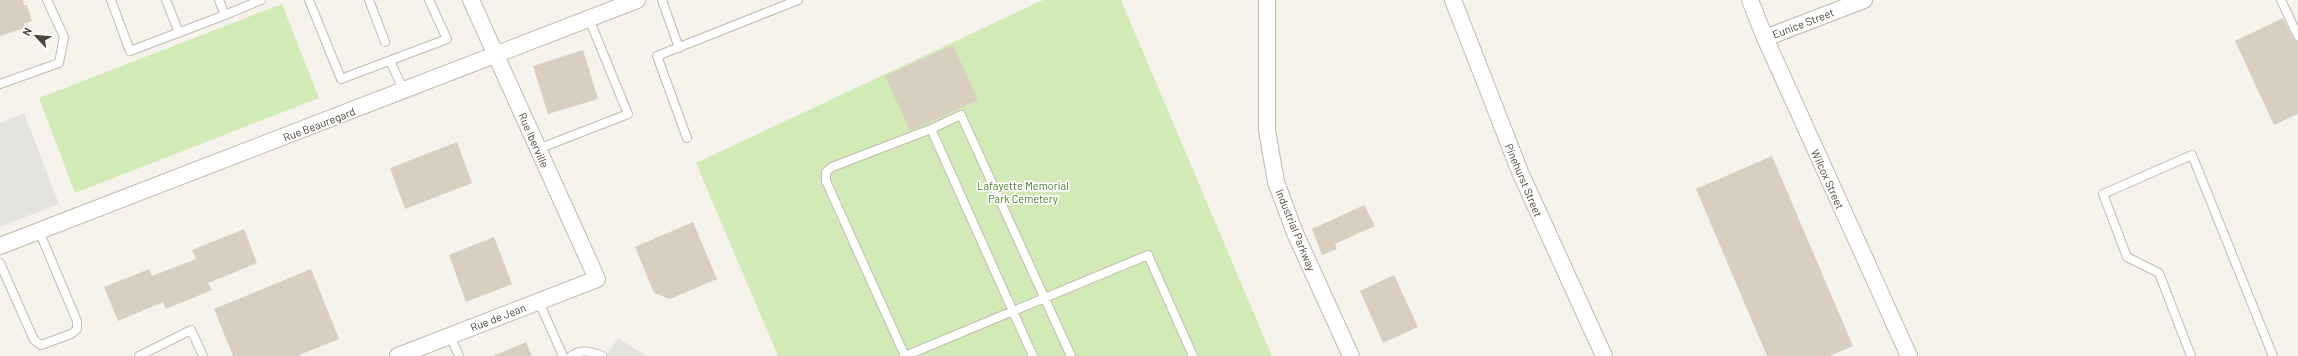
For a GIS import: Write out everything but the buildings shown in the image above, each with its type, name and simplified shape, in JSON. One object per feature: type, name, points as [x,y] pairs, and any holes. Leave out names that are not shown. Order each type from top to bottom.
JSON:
[{"type":"street","name":"Rue Iberville","points":[[471,0],[597,279]]},
{"type":"street","name":"Industrial Parkway","points":[[1267,0],[1267,130],[1276,182],[1295,233],[1351,356]]},
{"type":"street","name":"Pinehurst Street","points":[[1453,0],[1520,172],[1604,356]]},
{"type":"street","name":"Wilcox Street","points":[[1750,0],[1765,38],[1909,356]]},
{"type":"street","name":"Eunice Street","points":[[1765,38],[1864,0]]},
{"type":"street","name":"Rue Beauregard","points":[[0,246],[404,91],[632,1]]},
{"type":"street","name":"Rue de Jean","points":[[400,356],[597,279]]},
{"type":"lane","points":[[0,84],[59,63],[64,38],[47,0]]},
{"type":"lane","points":[[110,0],[130,51],[261,0]]},
{"type":"lane","points":[[166,0],[179,33]]},
{"type":"lane","points":[[219,0],[225,15]]},
{"type":"lane","points":[[309,0],[341,79],[447,39],[429,0]]},
{"type":"lane","points":[[368,0],[385,42]]},
{"type":"lane","points":[[662,0],[678,48]]},
{"type":"lane","points":[[687,138],[657,56],[798,0]]},
{"type":"lane","points":[[2281,0],[2298,36]]},
{"type":"lane","points":[[538,149],[628,114],[589,19]]},
{"type":"lane","points":[[390,60],[404,91]]},
{"type":"lane","points":[[1071,356],[1044,298],[961,115],[931,129],[832,167],[826,172],[826,180],[905,356],[1044,298],[1148,255],[1193,356]]},
{"type":"lane","points":[[931,129],[1033,356]]},
{"type":"lane","points":[[2191,356],[2159,273],[2126,257],[2103,194],[2192,155],[2273,356]]},
{"type":"lane","points":[[0,263],[34,340],[41,345],[71,334],[77,329],[77,322],[39,231]]},
{"type":"lane","points":[[538,302],[563,356]]},
{"type":"lane","points":[[139,356],[191,330],[202,356]]},
{"type":"lane","points":[[450,336],[459,356]]},
{"type":"lane","points":[[571,356],[577,352],[591,351],[602,356]]},
{"type":"green space","name":"Lafayette Memorial Park Cemetery","points":[[1043,0],[1121,0],[1272,356],[778,356],[696,163]]},
{"type":"green space","points":[[282,4],[319,98],[75,193],[39,98]]},
{"type":"shaded area","points":[[24,113],[59,204],[0,227],[0,123]]},
{"type":"shaded area","points":[[618,338],[646,356],[606,356]]}]
